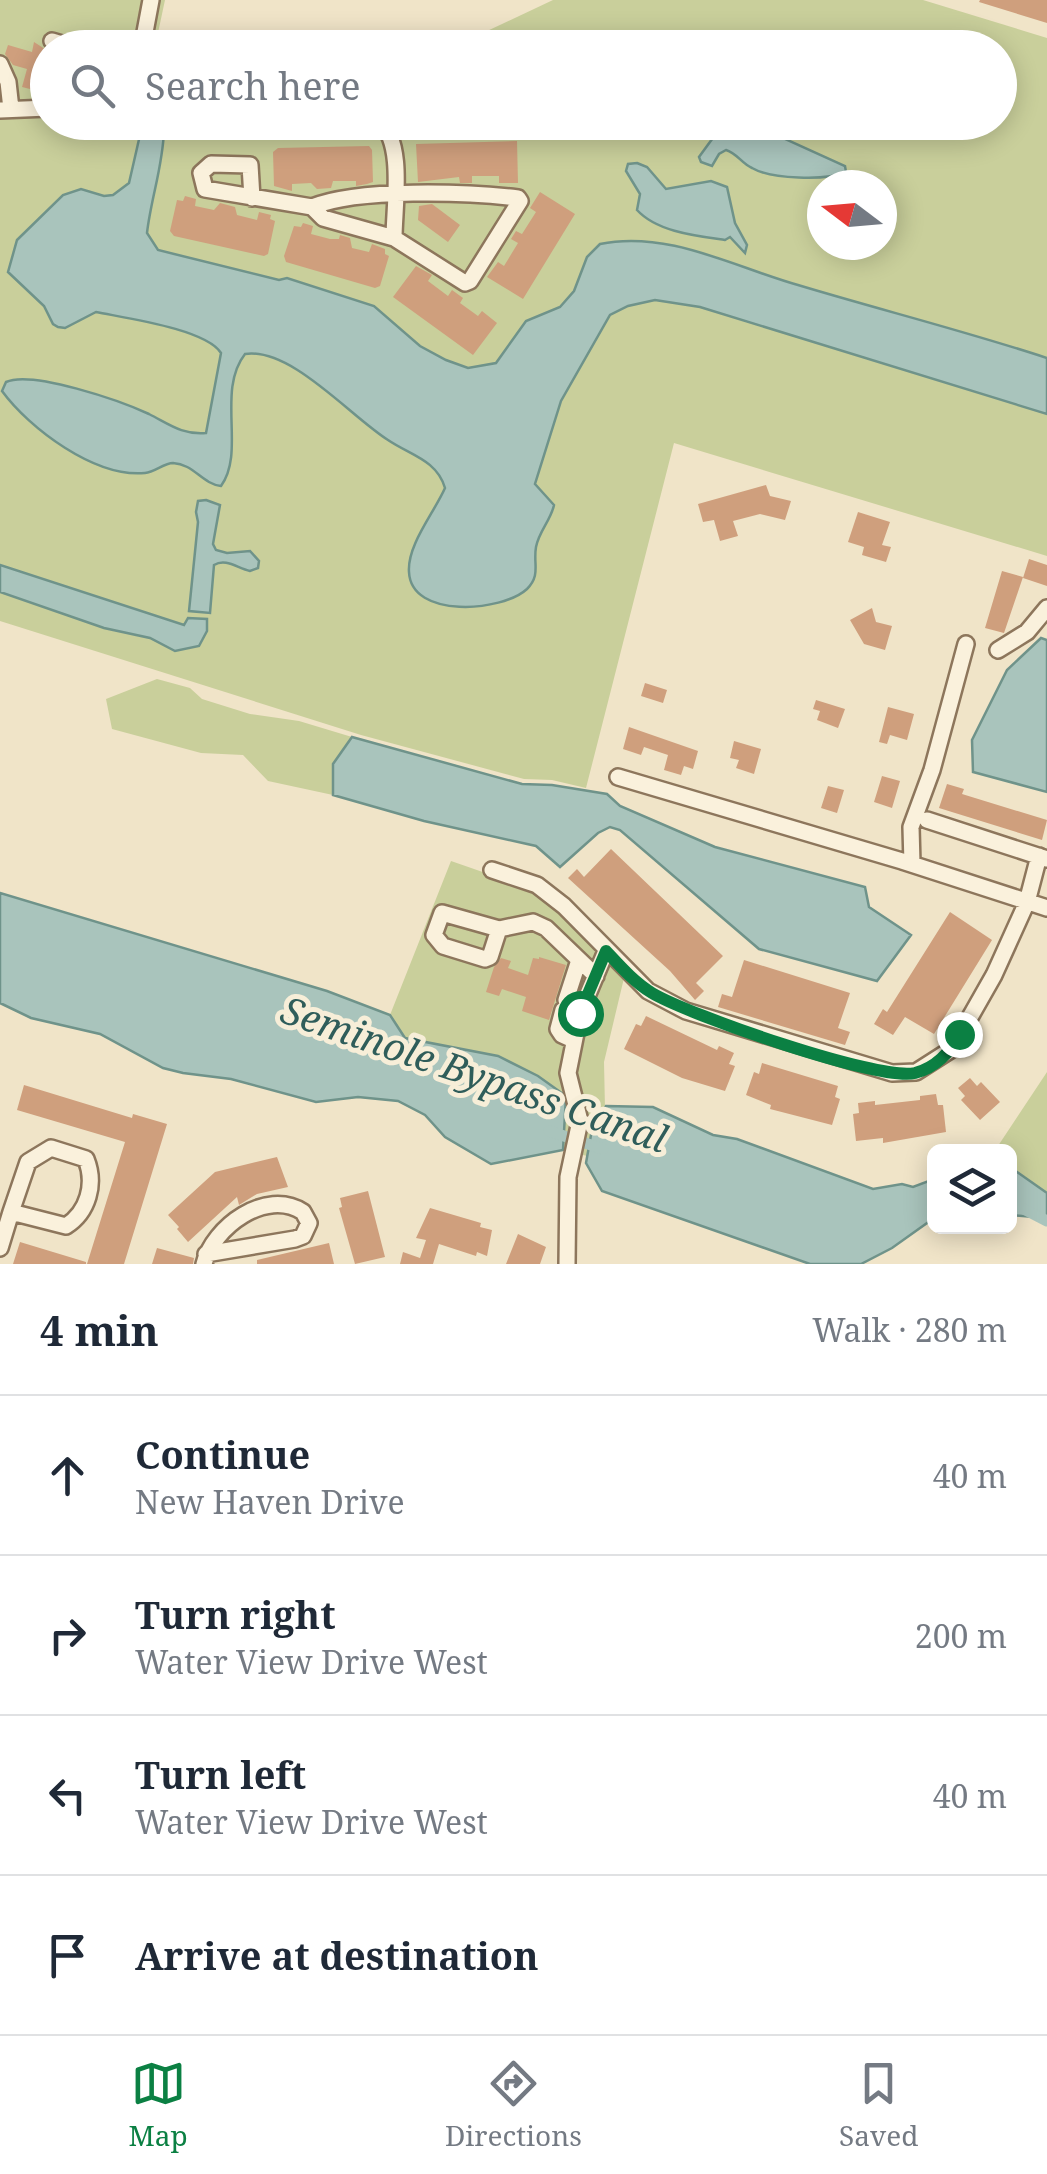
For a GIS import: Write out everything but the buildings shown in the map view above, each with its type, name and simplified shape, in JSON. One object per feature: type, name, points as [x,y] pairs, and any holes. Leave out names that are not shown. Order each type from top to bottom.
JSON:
[{"type":"street","points":[[145,30],[151,0]]},
{"type":"street","points":[[0,64],[8,82],[4,89],[5,110],[30,109]]},
{"type":"street","points":[[393,140],[394,238]]},
{"type":"street","points":[[252,198],[312,207],[327,201],[394,196],[494,196],[520,201],[470,281],[465,282],[394,238],[323,218],[312,207]]},
{"type":"street","points":[[998,650],[1027,632],[1047,608]]},
{"type":"street","points":[[912,864],[911,827],[932,770],[966,644]]},
{"type":"street","points":[[618,777],[1047,908]]},
{"type":"street","points":[[492,870],[538,886],[564,906],[648,991],[686,1011],[858,1066],[892,1073],[916,1072],[952,1050],[994,975],[1043,857],[928,820]]},
{"type":"street","points":[[498,929],[534,922],[546,928],[596,976]]},
{"type":"street","points":[[567,1264],[568,1177],[580,1121],[568,1073],[580,1013],[606,951]]},
{"type":"street","points":[[574,1040],[558,1029],[579,960]]},
{"type":"street","points":[[0,1248],[11,1212],[28,1162],[51,1148],[86,1159],[91,1184],[79,1218],[66,1226],[11,1212]]},
{"type":"street","points":[[272,1205],[294,1206],[309,1224],[304,1236],[205,1259],[234,1218],[272,1205]]},
{"type":"green space","points":[[0,0],[165,0],[159,30],[30,30],[30,140],[1017,140],[1017,30],[489,30],[553,0],[923,0],[1047,38],[1047,556],[674,443],[586,788],[552,780],[524,779],[361,735],[0,621]]},
{"type":"green space","points":[[157,679],[190,688],[202,699],[250,714],[299,721],[352,737],[333,764],[333,795],[268,781],[243,755],[201,753],[112,729],[106,699]]},
{"type":"green space","points":[[451,861],[534,890],[599,952],[573,1011],[565,1049],[561,1074],[574,1121],[566,1151],[566,1096],[538,1076],[498,1056],[405,1038],[390,1015]]},
{"type":"green space","points":[[609,962],[624,978],[604,1062],[605,1109],[591,1135],[587,1156],[579,1154],[585,1121],[575,1063],[586,1018]]},
{"type":"green space","points":[[1047,1072],[1047,1193],[1017,1172],[1017,1144],[999,1144]]},
{"type":"water","points":[[139,140],[163,140],[147,233],[158,250],[279,280],[287,278],[374,306],[420,346],[468,368],[496,363],[526,321],[560,307],[574,291],[587,257],[600,244],[651,242],[700,252],[1047,358],[1047,414],[700,307],[655,300],[628,306],[610,315],[561,401],[535,484],[554,505],[538,541],[531,584],[515,597],[498,603],[459,607],[441,604],[425,598],[414,587],[409,572],[412,551],[445,488],[436,471],[282,361],[245,354],[237,369],[231,403],[231,456],[221,486],[180,464],[170,463],[145,473],[126,472],[85,459],[46,435],[2,391],[6,382],[18,379],[55,383],[118,402],[183,431],[206,433],[221,353],[213,345],[183,331],[96,312],[65,328],[58,327],[44,306],[8,272],[17,240],[63,195],[81,189],[113,195],[129,183]]},
{"type":"water","points":[[711,140],[787,140],[845,166],[846,170],[807,170],[807,178],[772,175],[752,168],[726,150],[712,166],[699,157]]},
{"type":"water","points":[[628,164],[647,167],[666,189],[711,181],[727,187],[735,223],[747,245],[745,253],[730,237],[725,240],[678,232],[645,217],[637,210],[640,194],[626,171]]},
{"type":"water","points":[[198,501],[220,505],[213,544],[216,550],[250,551],[259,561],[258,568],[250,571],[227,563],[214,565],[210,613],[189,611],[196,512]]},
{"type":"water","points":[[0,565],[184,625],[188,618],[207,619],[207,631],[199,646],[175,651],[150,638],[104,628],[0,592]]},
{"type":"water","points":[[1041,638],[1047,640],[1047,792],[973,772],[972,740],[1007,670]]},
{"type":"water","points":[[352,737],[522,784],[607,794],[620,806],[715,847],[865,887],[869,907],[911,935],[877,981],[759,949],[620,830],[610,827],[598,833],[560,867],[536,846],[424,821],[333,795],[333,764]]},
{"type":"water","points":[[0,893],[327,991],[390,1015],[405,1038],[498,1056],[538,1076],[566,1096],[563,1150],[491,1164],[445,1137],[425,1115],[398,1101],[358,1097],[316,1102],[231,1079],[183,1073],[163,1068],[100,1034],[31,1018],[0,1003]]},
{"type":"water","points":[[606,1106],[653,1107],[713,1135],[737,1139],[873,1189],[902,1184],[913,1187],[927,1182],[927,1223],[861,1264],[810,1264],[602,1191],[586,1163],[591,1135]]},
{"type":"water","points":[[1017,1172],[1047,1193],[1047,1218],[1017,1216]]},
{"type":"waterway","name":"Seminole Bypass Canal","points":[[549,1131],[603,1149]]},
{"type":"waterway","name":"Seminole Bypass Canal","points":[[1017,1206],[1047,1221]]},
{"type":"route","points":[[580,1013],[606,951],[648,991],[686,1011],[858,1066],[892,1073],[916,1072],[952,1050],[959,1034]]}]
